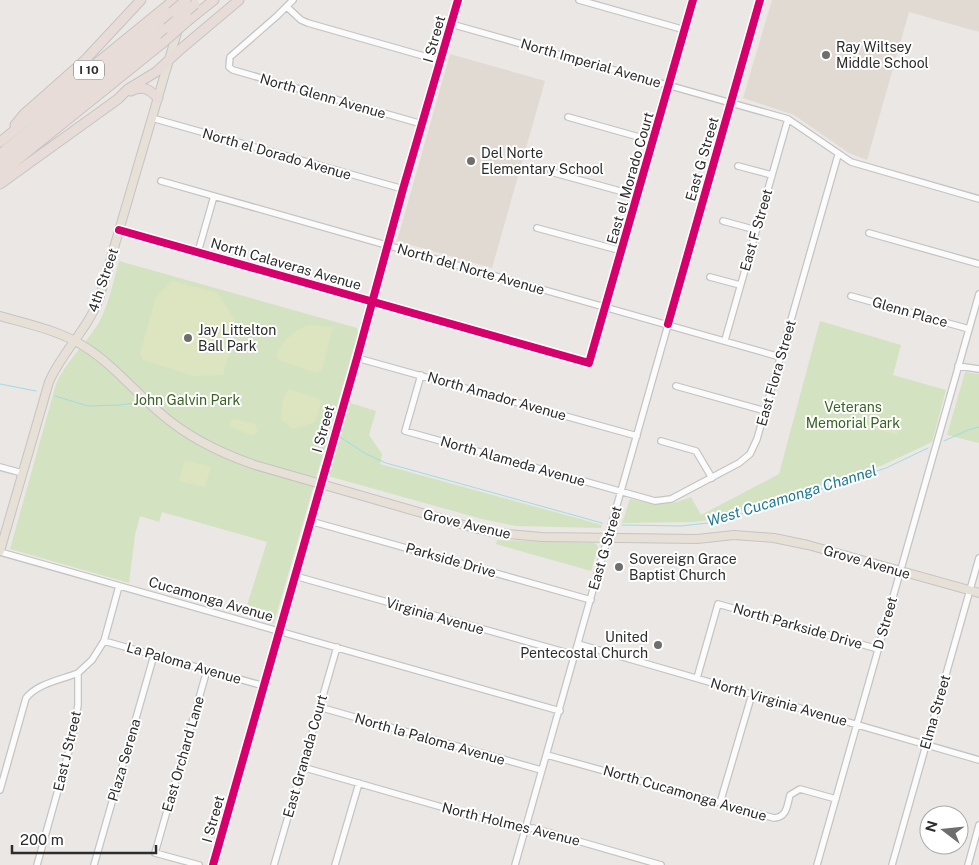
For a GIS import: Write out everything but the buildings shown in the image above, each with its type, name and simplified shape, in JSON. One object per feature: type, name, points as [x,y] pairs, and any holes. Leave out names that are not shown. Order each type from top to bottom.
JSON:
[{"type":"highway","points":[[2,141],[24,114],[80,65],[141,0]]},
{"type":"highway","name":"I 10","points":[[2,141],[174,0]]},
{"type":"highway","name":"I 10","points":[[0,174],[214,0]]},
{"type":"highway","points":[[118,99],[128,89],[156,72],[239,0]]},
{"type":"highway","points":[[0,154],[172,12],[192,1]]},
{"type":"highway","points":[[0,164],[167,28],[192,1]]},
{"type":"highway","points":[[0,184],[118,99],[139,88],[149,89],[158,98]]},
{"type":"main road","name":"4th Street","points":[[0,552],[45,394],[57,364],[91,318],[97,305],[170,59],[192,1]]},
{"type":"main road","name":"Grove Avenue","points":[[0,316],[56,332],[74,341],[105,362],[160,414],[195,439],[228,456],[320,484],[498,533],[542,537],[609,538],[697,539],[762,536],[790,541],[979,593]]},
{"type":"street","points":[[293,0],[287,7],[301,20],[308,23],[441,61]]},
{"type":"street","name":"I Street","points":[[213,865],[458,0]]},
{"type":"street","points":[[579,0],[685,30]]},
{"type":"street","name":"East el Morado Court","points":[[590,363],[693,0]]},
{"type":"street","name":"East G Street","points":[[515,865],[760,0]]},
{"type":"street","name":"North Glenn Avenue","points":[[287,7],[230,57],[229,67],[233,70],[422,124]]},
{"type":"street","name":"North Imperial Avenue","points":[[452,24],[788,119],[838,155],[859,165],[979,199]]},
{"type":"street","name":"North el Dorado Avenue","points":[[152,118],[403,189]]},
{"type":"street","points":[[568,118],[653,141]]},
{"type":"street","name":"East F Street","points":[[725,340],[788,119]]},
{"type":"street","name":"East Flora Street","points":[[621,492],[655,501],[671,500],[738,464],[750,454],[757,439],[838,155]]},
{"type":"street","points":[[738,166],[772,175]]},
{"type":"street","points":[[552,172],[638,196]]},
{"type":"street","name":"North del Norte Avenue","points":[[161,182],[780,357]]},
{"type":"street","points":[[198,252],[214,196]]},
{"type":"street","points":[[723,221],[756,230]]},
{"type":"street","points":[[536,228],[622,251]]},
{"type":"street","name":"North Calaveras Avenue","points":[[119,230],[590,363]]},
{"type":"street","points":[[869,233],[979,264]]},
{"type":"street","points":[[710,277],[740,285]]},
{"type":"street","name":"D Street","points":[[817,865],[979,294]]},
{"type":"street","name":"Glenn Place","points":[[851,296],[969,329]]},
{"type":"street","name":"North Amador Avenue","points":[[357,358],[637,436]]},
{"type":"street","points":[[958,366],[979,370]]},
{"type":"street","name":"North Alameda Avenue","points":[[421,375],[405,431],[621,492]]},
{"type":"street","points":[[676,386],[765,411]]},
{"type":"street","points":[[661,441],[696,451],[712,478]]},
{"type":"street","points":[[0,467],[22,473]]},
{"type":"street","name":"Parkside Drive","points":[[310,521],[591,600]]},
{"type":"street","name":"Cucamonga Avenue","points":[[0,552],[560,711]]},
{"type":"street","name":"Elma Street","points":[[892,865],[979,558]]},
{"type":"street","name":"Virginia Avenue","points":[[295,576],[575,655]]},
{"type":"street","points":[[0,790],[26,698],[38,688],[78,674],[92,660],[104,641],[119,586]]},
{"type":"street","name":"North Parkside Drive","points":[[698,678],[718,604],[878,649]]},
{"type":"street","name":"La Paloma Avenue","points":[[104,641],[264,686]]},
{"type":"street","name":"North Virginia Avenue","points":[[578,644],[979,760]]},
{"type":"street","name":"East Granada Court","points":[[274,865],[336,647]]},
{"type":"street","name":"Plaza Serena","points":[[94,865],[154,655]]},
{"type":"street","name":"East Orchard Lane","points":[[199,865],[155,853],[207,670]]},
{"type":"street","name":"East J Street","points":[[37,865],[72,740],[78,705],[78,674]]},
{"type":"street","points":[[720,803],[752,694]]},
{"type":"street","name":"North la Paloma Avenue","points":[[319,707],[541,770]]},
{"type":"street","name":"North Cucamonga Avenue","points":[[547,755],[774,818],[780,818],[785,814],[790,796],[800,789],[836,799]]},
{"type":"street","name":"North Holmes Avenue","points":[[302,766],[518,829],[533,828],[661,865]]},
{"type":"street","points":[[335,865],[359,783]]},
{"type":"street","points":[[968,865],[979,825]]},
{"type":"shaded area","name":"Ray Wiltsey Middle School","points":[[772,0],[979,0],[979,32],[909,12],[867,160],[849,153],[794,115],[743,98]]},
{"type":"shaded area","name":"Del Norte Elementary School","points":[[450,54],[545,81],[492,268],[397,241]]},
{"type":"green space","name":"John Galvin Park","points":[[119,261],[357,328],[358,333],[274,623],[244,615],[267,542],[162,512],[159,522],[140,516],[135,535],[129,583],[10,549],[56,384],[65,368],[93,332],[102,317]]},
{"type":"green space","name":"Jay Littelton Ball Park","points":[[172,281],[218,293],[237,324],[223,375],[194,376],[143,360],[140,353],[156,297]]},
{"type":"green space","name":"Veterans Memorial Park","points":[[820,321],[901,345],[893,375],[946,390],[932,442],[883,465],[717,519],[693,522],[622,523],[630,499],[661,504],[691,497],[701,515],[779,474]]},
{"type":"green space","points":[[310,325],[333,327],[322,370],[316,373],[278,360],[276,355],[282,344],[290,336]]},
{"type":"green space","points":[[965,372],[979,374],[979,443],[947,435]]},
{"type":"green space","points":[[288,389],[318,398],[321,402],[315,422],[293,429],[281,419],[282,402]]},
{"type":"green space","points":[[350,403],[376,411],[369,435],[382,454],[380,464],[602,525],[601,528],[516,526],[482,519],[328,476]]},
{"type":"green space","points":[[877,417],[901,424],[897,435],[874,428]]},
{"type":"green space","points":[[235,419],[255,424],[258,430],[256,434],[252,435],[230,427],[231,420]]},
{"type":"green space","points":[[185,460],[211,467],[205,487],[179,481]]},
{"type":"green space","points":[[497,540],[595,543],[598,547],[591,571],[496,544]]},
{"type":"waterway","points":[[0,384],[36,391]]},
{"type":"waterway","name":"West Cucamonga Channel","points":[[55,396],[88,406],[135,403]]},
{"type":"waterway","name":"West Cucamonga Channel","points":[[944,441],[979,427]]},
{"type":"waterway","name":"West Cucamonga Channel","points":[[340,437],[366,454],[386,463],[602,523]]},
{"type":"waterway","name":"West Cucamonga Channel","points":[[622,525],[681,526],[717,522],[886,468],[928,448]]},
{"type":"cycle path","points":[[213,865],[458,0]]},
{"type":"cycle path","points":[[119,230],[589,363],[693,0]]},
{"type":"cycle path","points":[[668,324],[760,0]]},
{"type":"place","name":"Ray Wiltsey Middle School","points":[[826,55]]},
{"type":"place","name":"Del Norte Elementary School","points":[[471,161]]},
{"type":"place","name":"Jay Littelton Ball Park","points":[[188,338]]},
{"type":"place","name":"Sovereign Grace Baptist Church","points":[[619,567]]},
{"type":"place","name":"United Pentecostal Church","points":[[658,645]]}]
